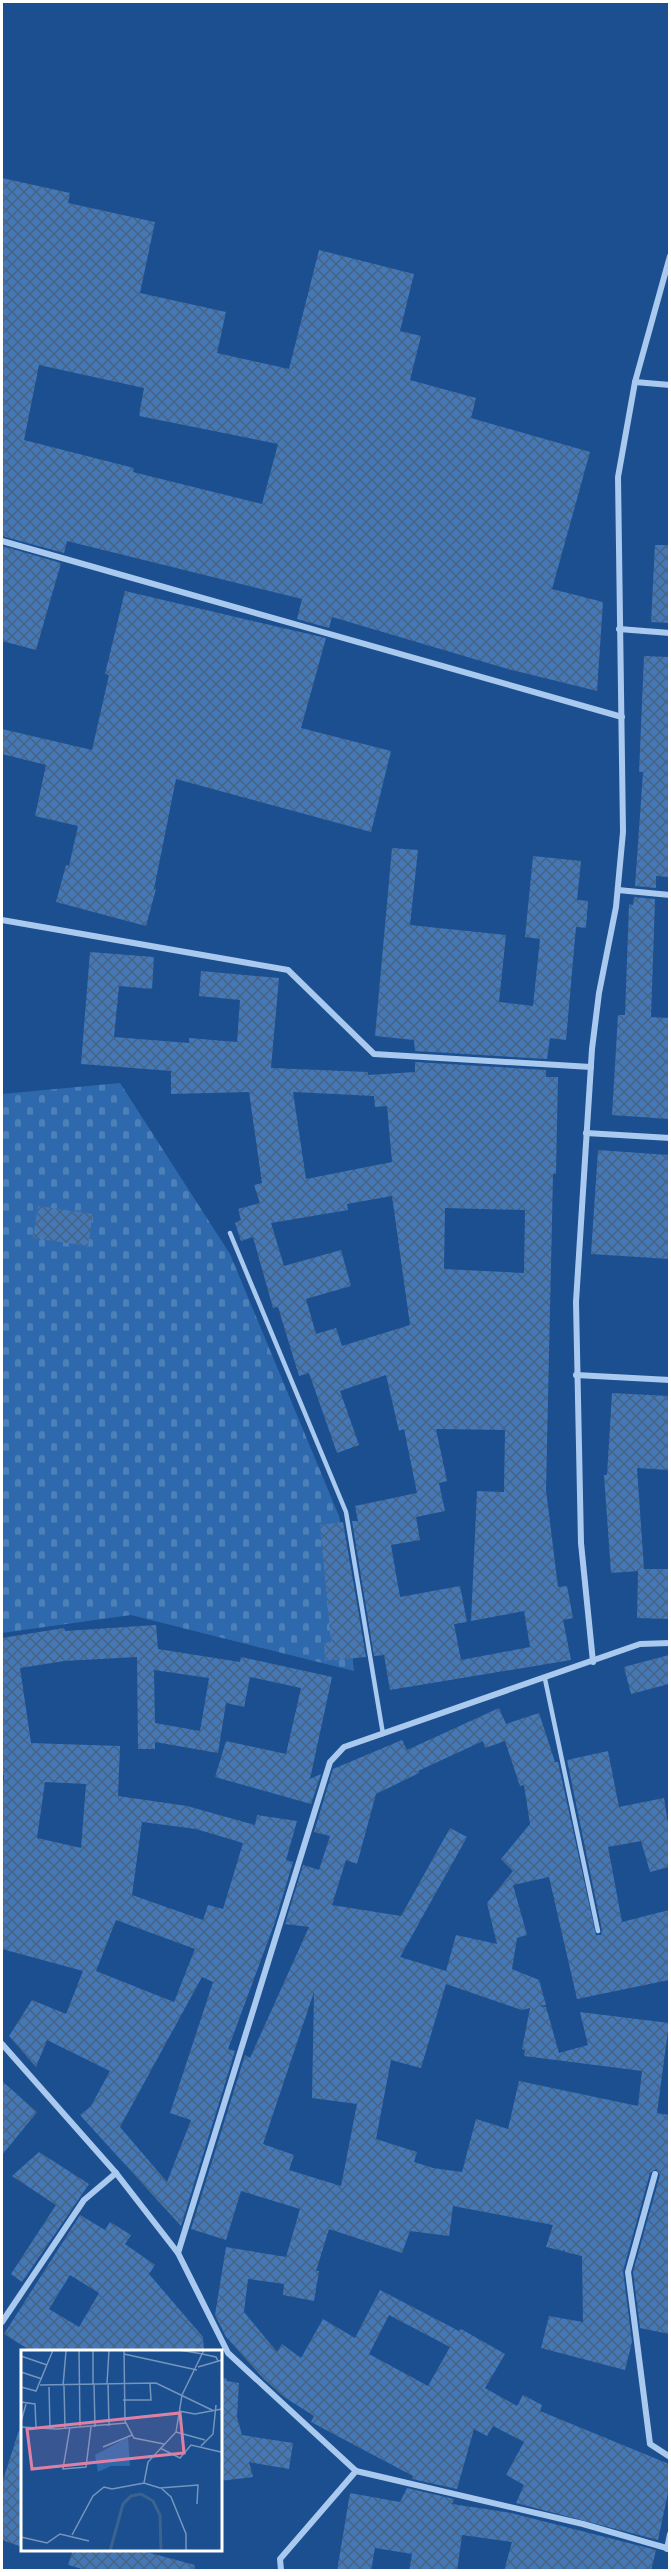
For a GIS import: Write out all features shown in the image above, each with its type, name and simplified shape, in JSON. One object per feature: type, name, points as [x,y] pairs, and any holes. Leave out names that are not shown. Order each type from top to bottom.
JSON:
[{"type":"street","points":[[593,1662],[581,1543],[576,1302],[591,1067],[599,993],[618,890],[623,832],[618,477],[635,382],[669,256]]},
{"type":"street","points":[[635,382],[669,385]]},
{"type":"street","points":[[2,541],[622,717]]},
{"type":"street","points":[[619,629],[669,633]]},
{"type":"street","points":[[618,890],[669,895]]},
{"type":"street","points":[[2,920],[288,970],[374,1054],[591,1067]]},
{"type":"street","points":[[586,1133],[669,1138]]},
{"type":"street","points":[[576,1375],[669,1380]]},
{"type":"street","points":[[178,2253],[330,1762],[344,1747],[545,1679],[640,1644],[669,1643]]},
{"type":"street","points":[[2,2044],[116,2173],[178,2253],[228,2353],[356,2471],[583,2524],[668,2549],[669,2534]]},
{"type":"street","points":[[2,2322],[84,2200],[116,2173]]},
{"type":"street","points":[[655,2174],[628,2272],[650,2444],[669,2457]]},
{"type":"street","points":[[281,2571],[280,2559],[356,2471]]},
{"type":"lane","points":[[230,1233],[346,1512],[383,1734]]},
{"type":"lane","points":[[545,1679],[598,1931]]},
{"type":"green space","points":[[120,1083],[230,1254],[339,1516],[354,1671],[131,1615],[2,1633],[2,1094]]},
{"type":"building","points":[[2,178],[70,193],[68,203],[155,222],[140,293],[226,312],[217,353],[289,369],[319,250],[414,274],[400,331],[421,336],[410,380],[476,398],[471,418],[590,452],[552,589],[603,602],[597,691],[508,669],[332,617],[329,628],[297,619],[302,599],[67,541],[64,553],[2,536]],"holes":[[[39,365],[144,388],[139,416],[278,444],[262,504],[133,472],[134,468],[24,440]]]},
{"type":"building","points":[[655,545],[669,545],[669,623],[651,622]]},
{"type":"building","points":[[2,546],[61,563],[36,650],[2,641]]},
{"type":"building","points":[[125,591],[326,638],[301,728],[391,751],[371,832],[176,779],[154,889],[156,889],[146,926],[56,902],[66,865],[69,866],[78,826],[35,816],[46,765],[2,754],[2,729],[92,750],[109,675],[105,674]]},
{"type":"building","points":[[644,656],[669,657],[669,877],[656,876],[656,888],[635,886],[643,772],[639,772]]},
{"type":"building","points":[[392,848],[418,850],[410,925],[506,935],[499,1002],[533,1006],[540,939],[525,937],[533,856],[581,861],[577,900],[588,901],[586,928],[576,927],[566,1040],[550,1038],[547,1059],[415,1051],[414,1040],[375,1036]]},
{"type":"building","points":[[634,897],[655,899],[651,1017],[669,1018],[669,1119],[612,1115],[618,1015],[625,1015],[629,904],[633,905]]},
{"type":"building","points":[[90,952],[154,957],[152,989],[119,986],[114,1037],[189,1043],[189,1038],[237,1042],[240,1000],[199,996],[201,971],[279,978],[271,1068],[368,1072],[368,1075],[415,1072],[415,1062],[546,1070],[546,1077],[558,1077],[556,1174],[553,1174],[546,1490],[558,1587],[567,1586],[573,1618],[563,1620],[571,1660],[390,1690],[384,1655],[374,1656],[352,1521],[358,1521],[355,1506],[417,1493],[404,1429],[399,1431],[386,1375],[340,1391],[359,1445],[337,1453],[309,1373],[299,1376],[278,1307],[273,1308],[253,1237],[241,1241],[235,1223],[241,1220],[238,1209],[260,1203],[254,1185],[262,1183],[249,1092],[171,1094],[171,1071],[81,1064]],"holes":[[[293,1092],[374,1096],[375,1107],[387,1106],[392,1162],[306,1179]],[[392,1196],[410,1325],[342,1346],[336,1328],[316,1334],[306,1299],[351,1286],[341,1250],[284,1266],[271,1223],[348,1210],[347,1204]],[[445,1208],[525,1210],[524,1273],[444,1269]],[[436,1429],[505,1430],[504,1492],[477,1491],[471,1621],[524,1611],[530,1647],[461,1660],[454,1624],[467,1622],[460,1586],[400,1597],[391,1545],[420,1540],[416,1517],[445,1511],[439,1483],[447,1481]]]},
{"type":"building","points":[[598,1150],[669,1155],[669,1259],[591,1254]]},
{"type":"building","points":[[38,1206],[93,1214],[88,1246],[33,1238]]},
{"type":"building","points":[[612,1393],[669,1396],[669,1470],[637,1468],[644,1569],[669,1569],[669,1619],[637,1618],[638,1571],[611,1573],[604,1475],[607,1475]]},
{"type":"building","points":[[343,1522],[366,1657],[325,1661],[324,1643],[331,1642],[320,1525]]},
{"type":"building","points":[[156,1625],[158,1649],[240,1662],[241,1657],[332,1677],[310,1779],[321,1774],[311,1804],[215,1777],[226,1741],[286,1754],[301,1688],[250,1677],[244,1707],[226,1703],[218,1753],[155,1742],[155,1749],[138,1749],[137,1657],[64,1661],[20,1668],[31,1743],[120,1746],[118,1796],[187,1806],[255,1825],[257,1815],[297,1821],[286,1860],[293,1862],[275,1922],[228,2049],[235,2051],[181,2226],[80,2115],[91,2106],[110,2071],[47,2040],[36,2067],[9,2036],[32,2000],[66,2014],[83,1971],[2,1949],[4,1775],[2,1775],[2,1638],[64,1628],[65,1631]],"holes":[[[154,1670],[209,1678],[200,1731],[155,1723]],[[45,1782],[86,1784],[81,1848],[37,1838]],[[142,1822],[196,1829],[243,1843],[223,1909],[208,1905],[203,1920],[132,1895]],[[116,1920],[195,1949],[174,2002],[96,1971]],[[202,1977],[213,1982],[170,2113],[191,2120],[167,2182],[120,2127]]]},
{"type":"building","points":[[669,1655],[669,1684],[631,1694],[624,1667]]},
{"type":"building","points":[[499,1708],[506,1724],[539,1713],[555,1762],[558,1762],[596,1935],[601,1935],[602,1930],[567,1760],[608,1751],[619,1807],[664,1798],[669,1830],[669,1867],[650,1872],[641,1841],[608,1847],[622,1922],[669,1910],[669,1980],[577,1999],[549,1877],[513,1885],[527,1935],[517,1938],[512,1969],[539,1980],[546,2005],[539,2006],[546,2007],[559,2053],[588,2045],[580,2012],[669,2023],[657,2113],[669,2115],[669,2334],[640,2328],[633,2272],[660,2175],[656,2169],[650,2173],[623,2271],[632,2342],[625,2370],[541,2348],[549,2316],[583,2322],[582,2256],[565,2252],[564,2249],[563,2251],[546,2247],[553,2225],[453,2206],[449,2236],[410,2231],[402,2253],[329,2229],[316,2271],[319,2271],[314,2301],[283,2295],[284,2284],[248,2279],[244,2312],[277,2352],[282,2344],[301,2358],[323,2319],[355,2338],[380,2290],[459,2331],[461,2329],[505,2354],[485,2388],[517,2406],[523,2395],[542,2405],[540,2411],[669,2464],[669,2488],[658,2540],[516,2503],[524,2485],[506,2475],[524,2442],[493,2426],[487,2436],[474,2429],[457,2489],[412,2479],[413,2476],[311,2422],[314,2416],[284,2397],[263,2378],[226,2337],[215,2315],[226,2247],[286,2257],[300,2209],[241,2191],[226,2240],[191,2229],[245,2055],[250,2058],[309,1927],[285,1924],[303,1865],[319,1870],[330,1836],[314,1832],[333,1769],[402,1740],[407,1750]],"holes":[[[483,1741],[485,1748],[505,1741],[520,1786],[524,1785],[530,1824],[501,1859],[513,1871],[487,1903],[497,1944],[456,1935],[446,1971],[400,1957],[467,1837],[450,1828],[401,1916],[332,1905],[346,1860],[357,1864],[376,1794],[419,1773],[418,1771]],[[446,1984],[522,2010],[530,2008],[522,2049],[525,2050],[524,2056],[642,2071],[638,2106],[519,2081],[508,2129],[476,2119],[462,2172],[433,2168],[414,2162],[417,2152],[376,2139],[391,2060],[421,2068]],[[314,1992],[312,2098],[357,2104],[341,2186],[289,2170],[294,2155],[263,2144]],[[389,2315],[450,2347],[428,2386],[369,2354]]]},
{"type":"building","points":[[2,2081],[37,2112],[2,2155]]},
{"type":"building","points":[[39,2152],[89,2184],[22,2282],[11,2274],[56,2205],[12,2176]]},
{"type":"building","points":[[80,2215],[105,2230],[110,2222],[131,2235],[125,2244],[155,2265],[149,2274],[203,2337],[204,2350],[30,2350],[4,2334]],"holes":[[[70,2275],[99,2293],[79,2327],[49,2309]]]},
{"type":"building","points":[[222,2378],[239,2383],[237,2417],[242,2435],[293,2443],[289,2469],[249,2462],[253,2477],[222,2481]]},
{"type":"building","points":[[19,2430],[21,2431],[21,2539],[19,2546],[2,2540],[2,2483]]},
{"type":"building","points":[[407,2488],[454,2499],[452,2504],[511,2513],[656,2550],[651,2571],[504,2571],[512,2542],[462,2535],[457,2571],[409,2571],[412,2554],[375,2548],[371,2571],[337,2571],[350,2493],[400,2502]]},
{"type":"building","points":[[73,2551],[143,2551],[195,2565],[194,2571],[89,2571],[68,2565]]}]
